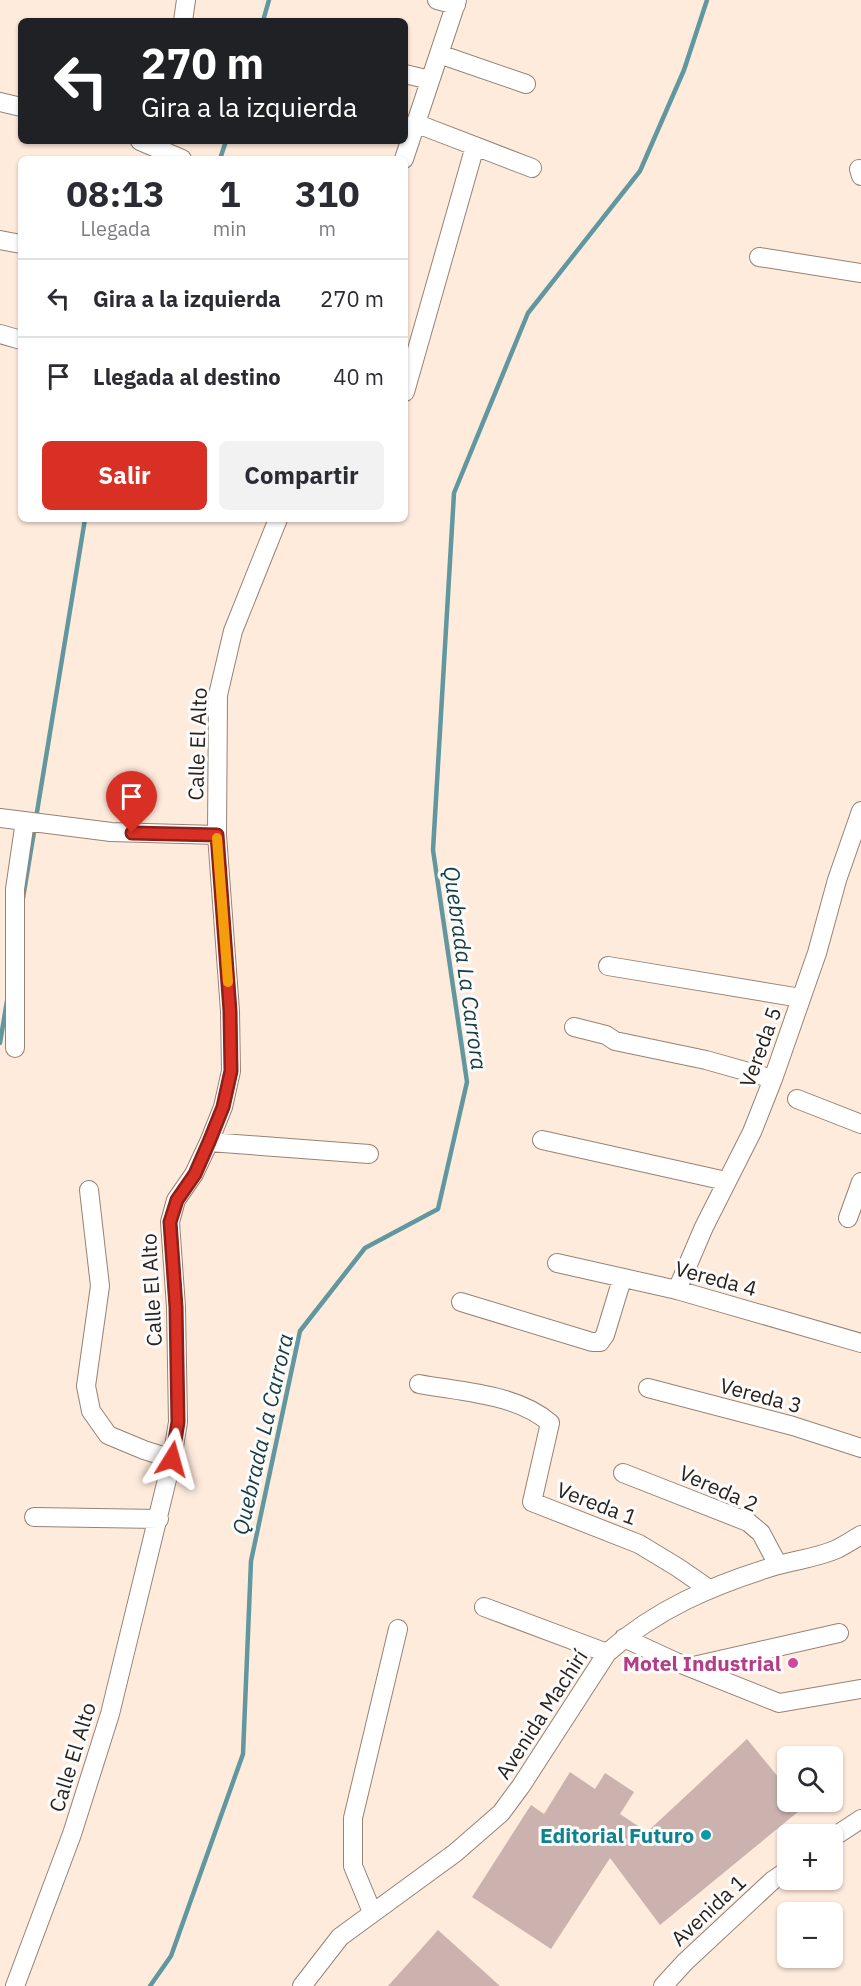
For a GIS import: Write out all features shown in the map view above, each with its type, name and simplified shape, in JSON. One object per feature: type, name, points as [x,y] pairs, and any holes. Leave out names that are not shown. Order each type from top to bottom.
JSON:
[{"type":"street","points":[[183,18],[186,0]]},
{"type":"street","points":[[405,156],[456,3],[437,0]]},
{"type":"street","points":[[439,54],[526,84]]},
{"type":"street","points":[[408,75],[430,80]]},
{"type":"street","points":[[0,102],[18,106]]},
{"type":"street","points":[[415,123],[532,168]]},
{"type":"street","points":[[149,144],[175,156]]},
{"type":"street","points":[[408,381],[475,146]]},
{"type":"street","points":[[0,240],[18,243]]},
{"type":"street","points":[[759,257],[861,273]]},
{"type":"street","points":[[0,334],[18,338]]},
{"type":"street","name":"Calle El Alto","points":[[16,1985],[72,1834],[106,1725],[159,1519],[172,1459],[178,1422],[176,1307],[170,1222],[177,1200],[195,1174],[209,1142],[223,1107],[231,1071],[230,1011],[217,835],[218,694],[233,631],[277,522]]},
{"type":"street","name":"Vereda 5","points":[[677,1290],[704,1227],[752,1132],[773,1079],[817,953],[837,880],[861,811]]},
{"type":"street","points":[[0,818],[111,832],[217,835]]},
{"type":"street","points":[[15,1048],[15,889],[25,821]]},
{"type":"street","points":[[608,966],[801,998]]},
{"type":"street","points":[[574,1027],[606,1035],[615,1041],[706,1060],[773,1079]]},
{"type":"street","points":[[797,1099],[861,1124]]},
{"type":"street","points":[[542,1140],[726,1181]]},
{"type":"street","points":[[209,1142],[369,1154]]},
{"type":"street","points":[[848,1218],[861,1182]]},
{"type":"street","points":[[89,1190],[100,1286],[86,1386],[91,1411],[108,1435],[172,1459]]},
{"type":"street","name":"Vereda 4","points":[[557,1263],[677,1290],[861,1343]]},
{"type":"street","points":[[461,1302],[592,1342],[600,1342],[605,1335],[622,1279]]},
{"type":"street","name":"Vereda 1","points":[[419,1384],[512,1401],[539,1413],[550,1423],[532,1502],[639,1544],[709,1589]]},
{"type":"street","name":"Vereda 3","points":[[648,1388],[793,1426],[861,1448]]},
{"type":"street","name":"Vereda 2","points":[[623,1473],[748,1522],[761,1533],[778,1565]]},
{"type":"street","points":[[34,1517],[159,1519]]},
{"type":"street","name":"Avenida Machirí","points":[[302,1986],[340,1937],[455,1853],[501,1813],[607,1653],[624,1638],[673,1606],[709,1589],[778,1565],[839,1548],[861,1535]]},
{"type":"street","points":[[484,1607],[607,1653]]},
{"type":"street","points":[[372,1912],[353,1866],[353,1818],[399,1629]]},
{"type":"street","points":[[689,1667],[839,1633]]},
{"type":"street","points":[[624,1638],[689,1667],[779,1702],[860,1689]]},
{"type":"street","points":[[843,1831],[861,1819]]},
{"type":"street","name":"Avenida 1","points":[[663,1986],[684,1962],[777,1878]]},
{"type":"street","points":[[0,1977],[16,1985]]},
{"type":"building","points":[[747,1739],[777,1776],[777,1812],[798,1812],[783,1824],[777,1824],[777,1829],[660,1925],[610,1858],[551,1949],[472,1897],[531,1805],[544,1814],[570,1772],[595,1789],[605,1773],[634,1792],[620,1814],[647,1832]]},
{"type":"building","points":[[438,1930],[500,1986],[388,1986]]},
{"type":"waterway","points":[[264,18],[269,0]]},
{"type":"waterway","name":"Quebrada La Carrora","points":[[150,1986],[171,1956],[243,1754],[251,1561],[300,1331],[365,1248],[438,1209],[467,1082],[433,850],[454,493],[528,313],[640,171],[684,70],[707,0]]},
{"type":"waterway","points":[[221,156],[225,144]]},
{"type":"waterway","points":[[36,818],[85,522]]},
{"type":"waterway","points":[[23,898],[35,826]]},
{"type":"waterway","points":[[0,1043],[7,1001]]},
{"type":"slow traffic","points":[[217,838],[228,982]]},
{"type":"place","name":"Motel Industrial","points":[[793,1663]]},
{"type":"place","name":"Editorial Futuro","points":[[706,1835]]},
{"type":"route","points":[[132,833],[217,835],[230,1011],[231,1071],[223,1107],[195,1174],[177,1200],[170,1222],[176,1307],[178,1422],[172,1459]]}]
